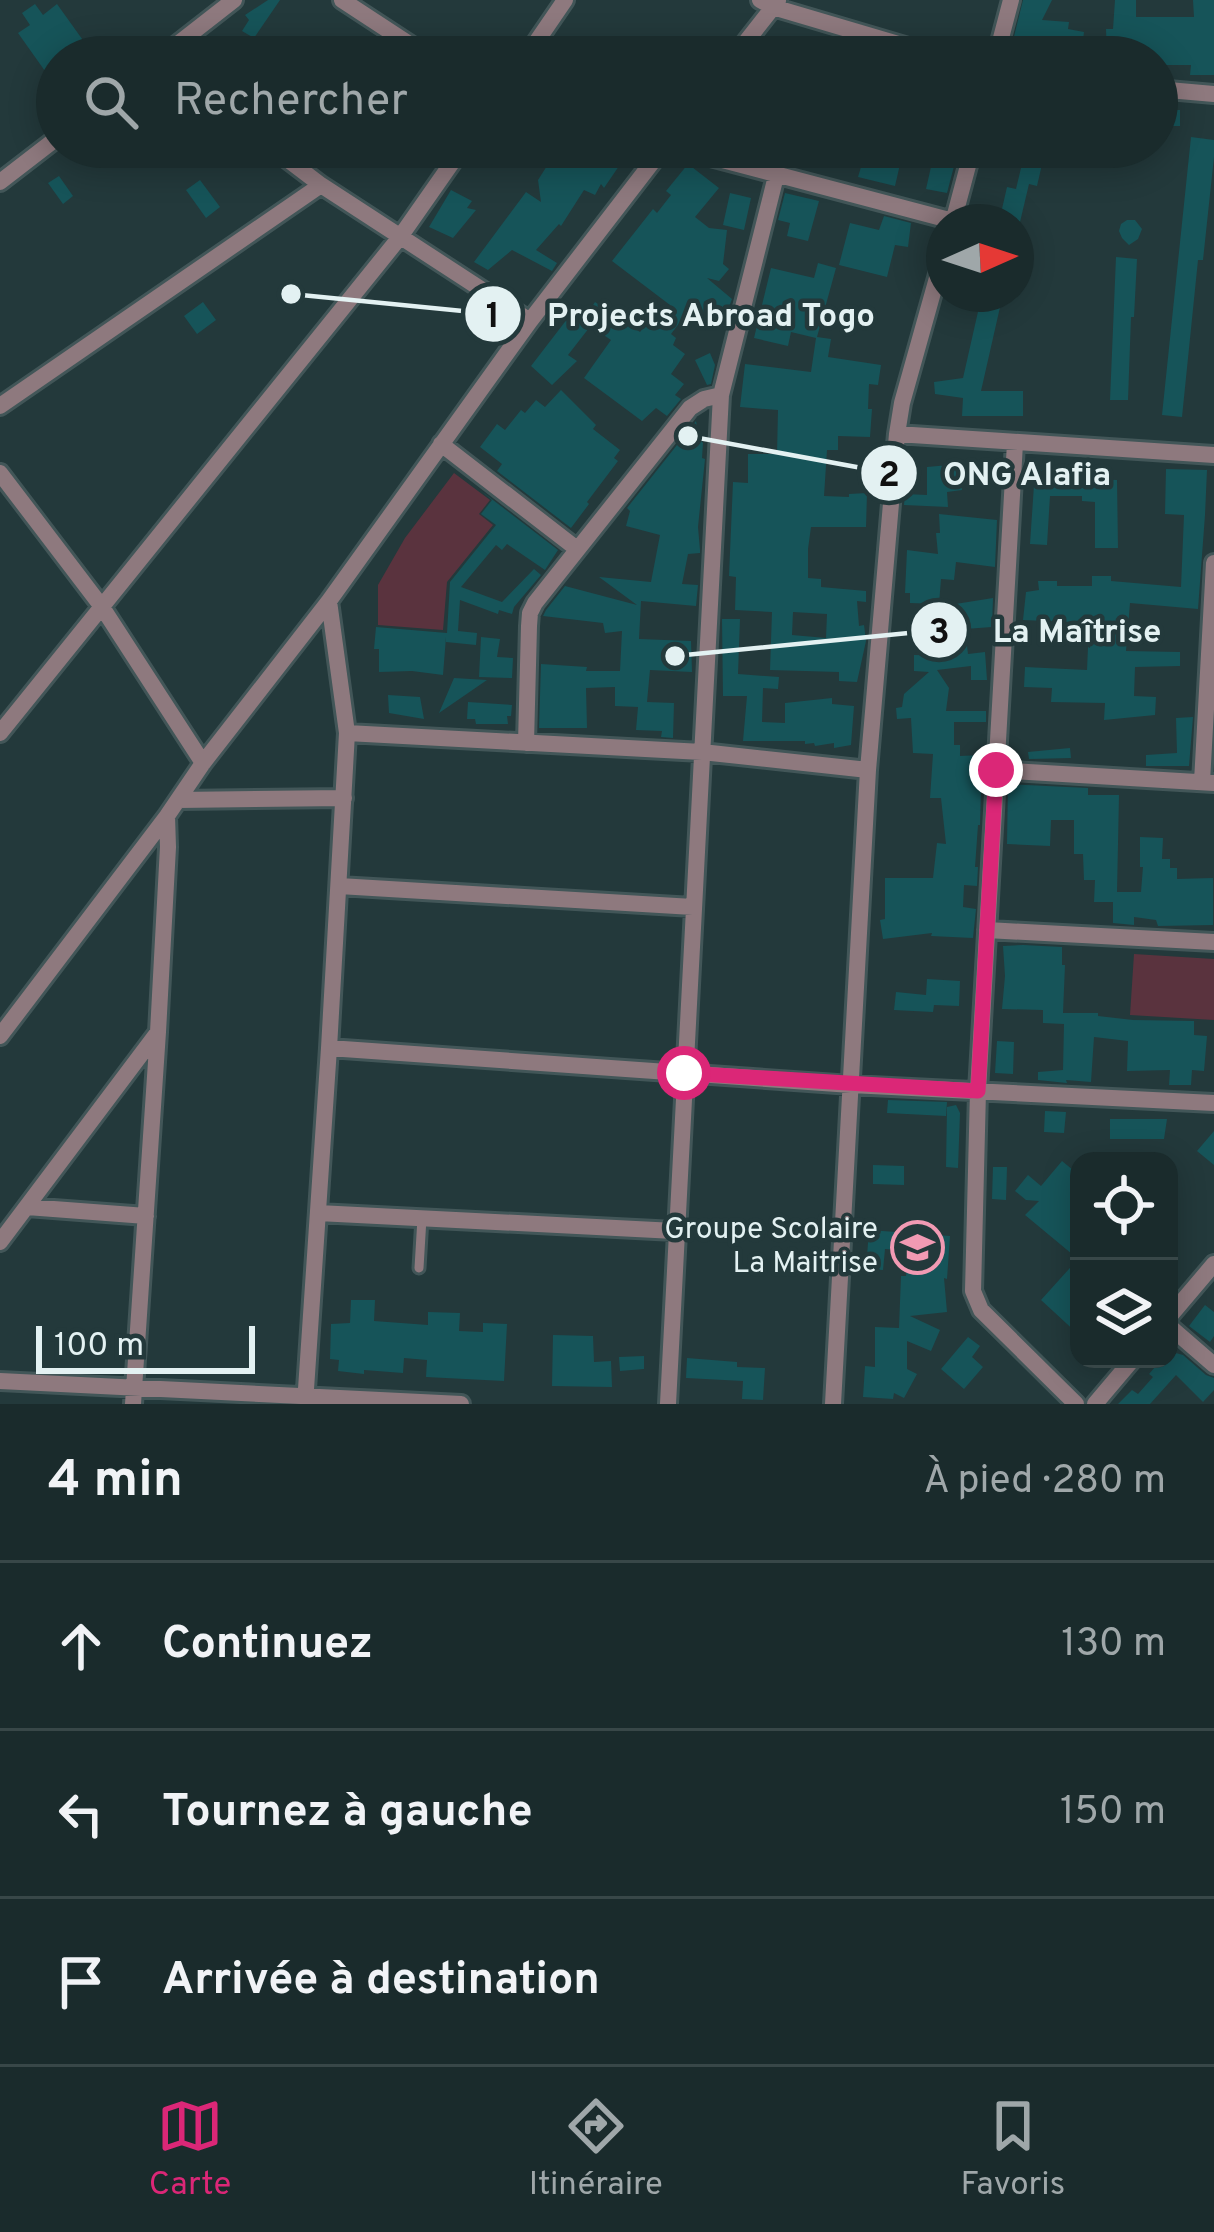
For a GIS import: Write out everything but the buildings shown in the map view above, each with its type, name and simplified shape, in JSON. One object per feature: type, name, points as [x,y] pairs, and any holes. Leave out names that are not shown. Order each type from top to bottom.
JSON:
[{"type":"street","points":[[188,36],[234,0]]},
{"type":"street","points":[[343,0],[397,36]]},
{"type":"street","points":[[540,36],[565,0]]},
{"type":"street","points":[[1002,36],[1011,0]]},
{"type":"street","points":[[748,36],[771,2],[877,36]]},
{"type":"street","points":[[1178,91],[1214,94]]},
{"type":"street","points":[[0,182],[36,154]]},
{"type":"street","points":[[299,168],[530,321]]},
{"type":"street","points":[[0,733],[400,237],[448,168]]},
{"type":"street","points":[[0,1036],[329,602],[530,321],[651,168]]},
{"type":"street","points":[[746,168],[926,215]]},
{"type":"street","points":[[958,204],[967,168]]},
{"type":"street","points":[[668,1404],[721,395],[776,176]]},
{"type":"street","points":[[0,406],[321,185]]},
{"type":"street","points":[[833,1404],[868,770],[897,434],[928,312]]},
{"type":"street","points":[[526,742],[530,613],[690,408],[721,395]]},
{"type":"street","points":[[897,434],[1214,455]]},
{"type":"street","points":[[1015,443],[978,1091],[973,1291],[976,1302],[1076,1404]]},
{"type":"street","points":[[441,444],[577,549]]},
{"type":"street","points":[[0,473],[103,607],[203,763]]},
{"type":"street","points":[[996,770],[1208,783],[1214,563]]},
{"type":"street","points":[[305,1400],[347,733],[329,602]]},
{"type":"street","points":[[347,733],[702,752],[868,770]]},
{"type":"street","points":[[178,800],[344,798]]},
{"type":"street","points":[[133,1396],[158,1032],[166,816]]},
{"type":"street","points":[[338,886],[693,907]]},
{"type":"street","points":[[987,930],[1214,942]]},
{"type":"street","points":[[0,1241],[158,1032]]},
{"type":"street","points":[[329,1048],[851,1085],[1214,1103]]},
{"type":"street","points":[[27,1207],[146,1216]]},
{"type":"street","points":[[318,1213],[675,1231]]},
{"type":"street","points":[[1178,1310],[1214,1264]]},
{"type":"street","points":[[1178,1331],[1214,1365]]},
{"type":"street","points":[[1095,1404],[1125,1368]]},
{"type":"street","points":[[0,1381],[133,1396],[461,1404]]},
{"type":"lane","points":[[419,1268],[422,1218]]},
{"type":"shaded area","points":[[454,473],[490,500],[479,514],[493,525],[447,582],[443,630],[378,625],[378,585],[405,538]]},
{"type":"shaded area","points":[[1134,954],[1214,959],[1214,1020],[1130,1015]]},
{"type":"place","name":"Projects Abroad Togo","points":[[291,294]]},
{"type":"place","name":"ONG Alafia","points":[[688,436]]},
{"type":"place","name":"La Maîtrise","points":[[675,656]]},
{"type":"place","name":"Groupe Scolaire La Maitrise","points":[[917,1247]]},
{"type":"route","points":[[684,1073],[978,1091],[996,770]]}]
